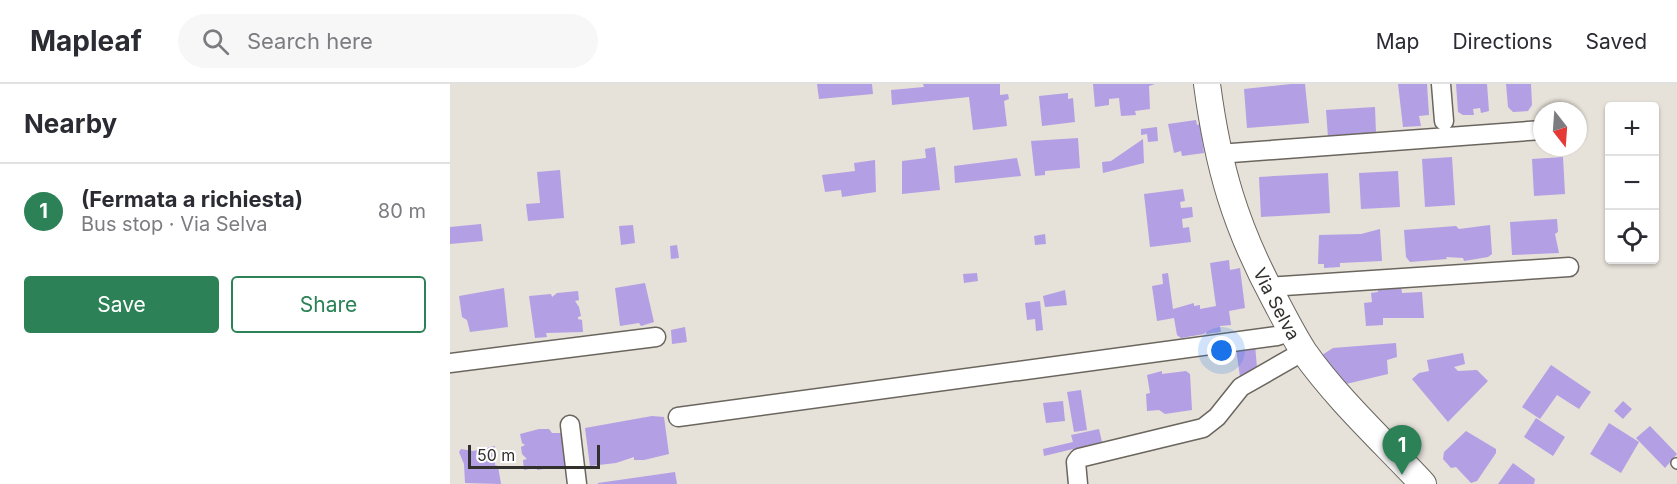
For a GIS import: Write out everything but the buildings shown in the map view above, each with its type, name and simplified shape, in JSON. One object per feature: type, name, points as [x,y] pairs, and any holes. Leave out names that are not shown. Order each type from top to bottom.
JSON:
[{"type":"street","name":"Via Selva","points":[[1207,84],[1218,154],[1234,213],[1268,287],[1298,341],[1344,399],[1423,484]]},
{"type":"street","points":[[1441,84],[1444,121]]},
{"type":"street","points":[[1218,154],[1533,131]]},
{"type":"street","points":[[1268,287],[1569,267]]},
{"type":"street","points":[[678,417],[1277,336],[1298,341]]},
{"type":"street","points":[[450,363],[656,338]]},
{"type":"street","points":[[1078,484],[1076,462],[1079,458],[1203,428],[1241,387],[1298,341]]},
{"type":"street","points":[[570,425],[577,484]]},
{"type":"place","name":"(Fermata a richiesta)","points":[[1402,475]]}]
